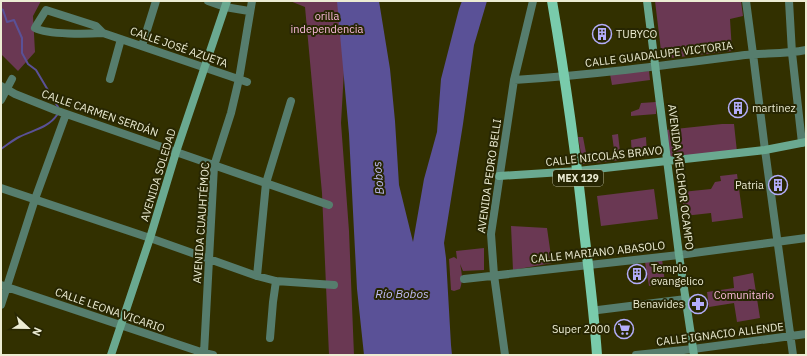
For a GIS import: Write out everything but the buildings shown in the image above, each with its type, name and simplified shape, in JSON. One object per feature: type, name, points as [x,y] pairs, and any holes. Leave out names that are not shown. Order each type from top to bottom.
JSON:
[{"type":"main road","name":"MEX 129","points":[[552,1],[565,77],[578,171],[594,312],[597,355]]},
{"type":"street","points":[[142,46],[156,1]]},
{"type":"street","points":[[208,1],[226,4],[249,12]]},
{"type":"street","name":"AVENIDA CUAUHTÉMOC","points":[[204,354],[214,166],[231,113],[239,79],[252,1]]},
{"type":"street","name":"AVENIDA PEDRO BELLI","points":[[505,355],[494,275],[491,234],[514,80],[533,1]]},
{"type":"street","name":"AVENIDA MELCHOR OCAMPO","points":[[647,1],[679,255],[694,352]]},
{"type":"street","points":[[746,1],[793,355]]},
{"type":"street","points":[[789,1],[792,53],[804,142]]},
{"type":"street","name":"AVENIDA SOLEDAD","points":[[111,355],[150,238],[176,152],[226,4]]},
{"type":"street","name":"CALLE JOSÉ AZUETA","points":[[103,33],[96,26],[46,10],[35,28],[50,32],[92,34],[103,33],[247,82]]},
{"type":"street","points":[[110,79],[121,39]]},
{"type":"street","name":"CALLE GUADALUPE VICTORIA","points":[[514,80],[565,77],[754,54],[792,53],[806,50]]},
{"type":"street","points":[[1,100],[4,87],[12,79]]},
{"type":"street","name":"CALLE CARMEN SERDÁN","points":[[4,87],[15,94],[66,114],[329,206]]},
{"type":"street","points":[[257,276],[266,183],[290,101]]},
{"type":"street","points":[[1,305],[4,286],[66,114]]},
{"type":"street","name":"CALLE NICOLÁS BRAVO","points":[[499,176],[578,171],[765,150],[804,142]]},
{"type":"street","points":[[1,188],[257,276],[276,281],[334,285]]},
{"type":"street","name":"CALLE MARIANO ABASOLO","points":[[464,279],[679,255],[806,238]]},
{"type":"street","points":[[270,338],[276,281]]},
{"type":"street","name":"CALLE LEONA VICARIO","points":[[4,286],[204,354],[213,355]]},
{"type":"street","points":[[594,312],[598,310],[686,299]]},
{"type":"street","name":"CALLE IGNACIO ALLENDE","points":[[636,355],[694,352],[806,334]]},
{"type":"green space","points":[[1,1],[41,1],[33,16],[35,52],[18,71],[1,54]]},
{"type":"green space","name":"orilla independencia","points":[[290,1],[348,1],[341,123],[349,231],[354,355],[329,355],[322,193],[305,7]]},
{"type":"green space","points":[[655,1],[741,1],[743,16],[730,19],[732,51],[662,59]]},
{"type":"green space","points":[[649,71],[650,80],[612,85],[610,74]]},
{"type":"green space","points":[[656,102],[656,114],[631,116],[631,112],[639,109],[641,103]]},
{"type":"green space","points":[[734,124],[737,152],[669,159],[666,130]]},
{"type":"green space","points":[[618,134],[621,160],[583,164],[578,137],[583,137],[587,158],[615,156],[612,135]]},
{"type":"green space","points":[[646,137],[647,156],[632,158],[631,140]]},
{"type":"green space","points":[[737,174],[743,218],[712,222],[711,213],[684,216],[682,192],[711,189],[715,182],[721,181],[720,176]]},
{"type":"green space","points":[[654,189],[658,219],[601,226],[597,196]]},
{"type":"green space","points":[[511,226],[547,228],[552,263],[513,270]]},
{"type":"green space","points":[[484,248],[484,270],[463,271],[460,264],[462,283],[460,289],[454,291],[451,290],[449,259],[454,257],[457,259],[456,251]]},
{"type":"green space","points":[[662,259],[665,283],[649,286],[645,262]]},
{"type":"green space","name":"Comunitario","points":[[753,273],[760,318],[737,322],[734,303],[709,307],[707,292],[734,288],[733,277]]},
{"type":"water","name":"Río Bobos","points":[[337,1],[379,1],[390,69],[399,185],[413,242],[424,179],[437,132],[441,79],[459,9],[462,1],[487,1],[474,45],[444,243],[452,355],[364,355],[357,289],[349,134]]},
{"type":"waterway","points":[[1,9],[3,10],[7,22],[14,20],[22,38],[22,53],[28,64],[36,70],[58,107]]},
{"type":"waterway","points":[[1,149],[19,137],[45,126],[57,115]]},
{"type":"place","name":"TUBYCO","points":[[602,34]]},
{"type":"place","name":"martinez","points":[[738,108]]},
{"type":"place","name":"Patria","points":[[778,185]]},
{"type":"place","name":"Templo evangelico","points":[[637,274]]},
{"type":"place","name":"Benavides","points":[[698,304]]},
{"type":"place","name":"Super 2000","points":[[624,329]]},
{"type":"water label","name":"Bobos","points":[[378,178]]}]
